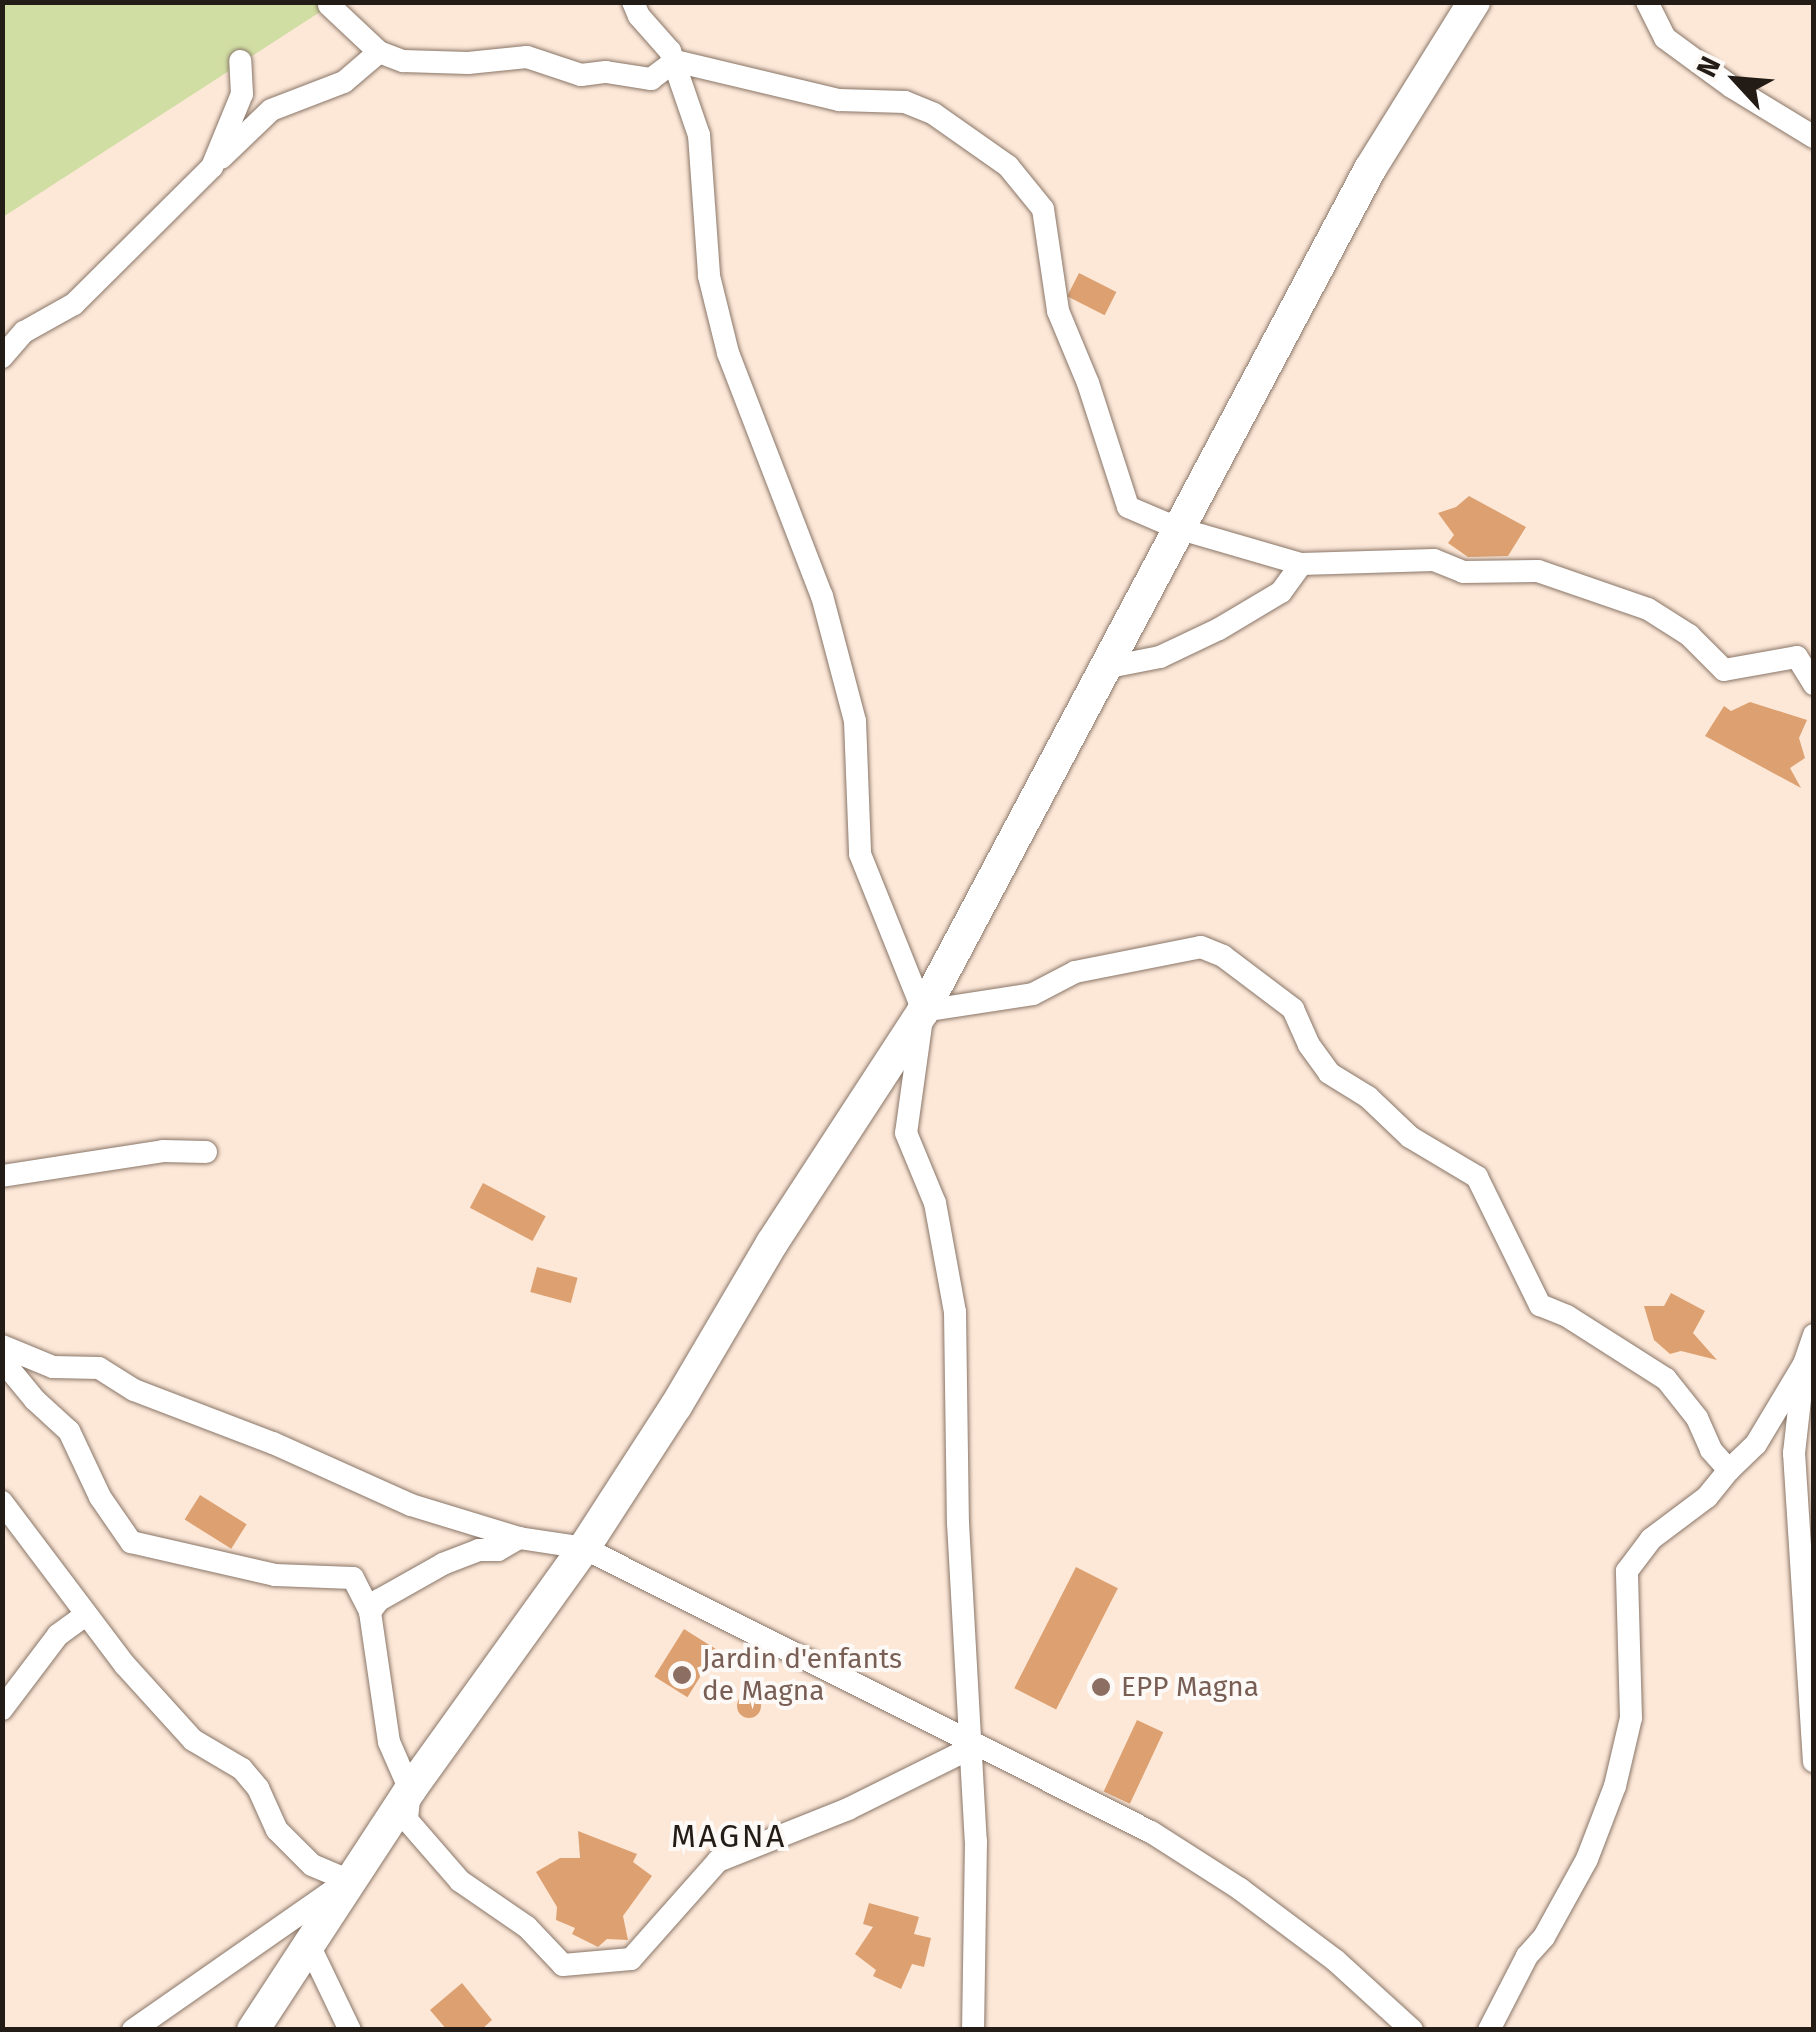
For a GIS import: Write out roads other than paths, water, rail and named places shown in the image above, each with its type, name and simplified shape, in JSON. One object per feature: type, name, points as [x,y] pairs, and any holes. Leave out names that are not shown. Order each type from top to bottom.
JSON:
[{"type":"street","points":[[633,2],[638,16],[675,62],[699,135],[709,276],[728,352],[822,596],[855,721],[860,854],[923,1011],[906,1134],[935,1203],[956,1312],[958,1523],[973,1747],[973,2030]]},
{"type":"street","points":[[253,2030],[310,1947],[348,1880],[584,1548],[676,1406],[772,1243],[923,1011],[1370,169],[1474,2]]},
{"type":"street","points":[[1647,2],[1665,38],[1732,87],[1814,137]]},
{"type":"street","points":[[329,6],[379,52],[419,62],[528,57],[580,74],[606,72],[651,79],[675,62],[838,100],[905,102],[934,114],[1008,166],[1042,210],[1058,311],[1088,384],[1128,507],[1177,528],[1301,564],[1434,560],[1463,572],[1538,572],[1648,609],[1689,634],[1724,670],[1797,657],[1814,684]]},
{"type":"street","points":[[2,358],[24,332],[74,304],[272,110],[344,82],[379,52]]},
{"type":"street","points":[[212,167],[242,94],[240,60]]},
{"type":"street","points":[[1104,668],[1160,657],[1220,629],[1280,592],[1301,564]]},
{"type":"street","points":[[923,1011],[1033,994],[1075,972],[1142,956],[1202,947],[1223,956],[1293,1009],[1309,1045],[1329,1073],[1368,1097],[1410,1136],[1477,1178],[1540,1305],[1567,1316],[1666,1379],[1697,1418],[1712,1450],[1729,1470]]},
{"type":"street","points":[[2,1176],[164,1151],[206,1152]]},
{"type":"street","points":[[1489,2030],[1587,1859],[1615,1786],[1631,1718],[1627,1570],[1651,1539],[1706,1497],[1756,1444],[1804,1364],[1814,1335]]},
{"type":"street","points":[[2,1346],[53,1367],[100,1368],[134,1390],[273,1443],[385,1495],[518,1538],[584,1548],[973,1747],[1151,1832],[1240,1889],[1335,1960],[1412,2030]]},
{"type":"street","points":[[2,1360],[69,1431],[100,1498],[131,1542],[275,1575],[352,1578],[370,1612],[390,1742],[410,1790],[407,1820],[460,1882],[527,1928],[563,1966],[631,1959],[718,1860],[848,1809],[973,1747]]},
{"type":"street","points":[[1804,1364],[1794,1454],[1814,1760]]},
{"type":"street","points":[[2,1502],[86,1615],[192,1740],[242,1769],[258,1788],[277,1830],[312,1865],[348,1880]]},
{"type":"street","points":[[370,1612],[379,1600],[443,1564],[479,1550],[498,1550],[518,1538]]},
{"type":"street","points":[[2,1709],[58,1635],[86,1615]]},
{"type":"street","points":[[133,2030],[348,1880]]},
{"type":"street","points":[[310,1947],[350,2030]]},
{"type":"place","name":"Jardin d'enfants de Magna","points":[[682,1675]]},
{"type":"place","name":"EPP Magna","points":[[1101,1687]]},
{"type":"district","name":"MAGNA","points":[[729,1836]]}]
